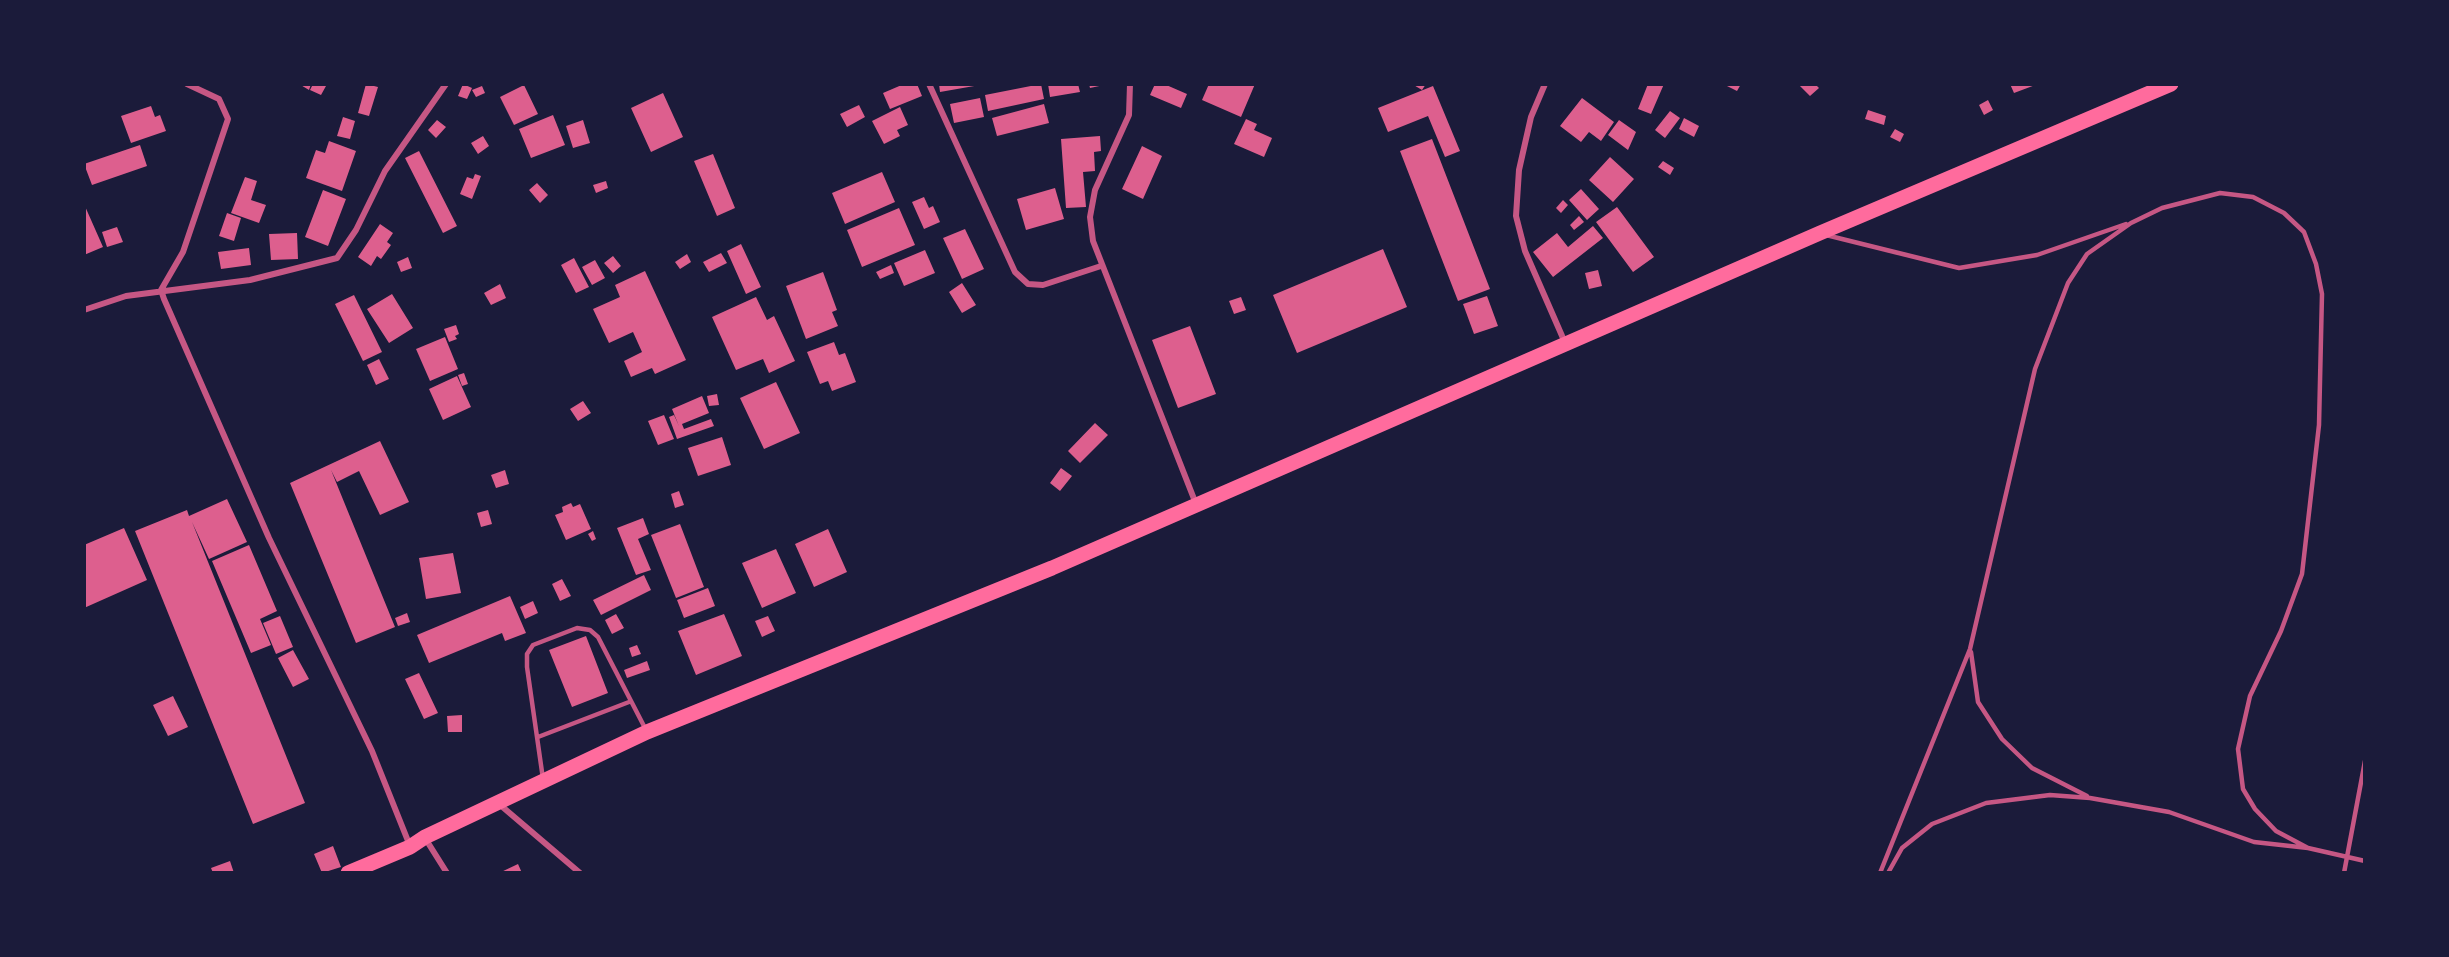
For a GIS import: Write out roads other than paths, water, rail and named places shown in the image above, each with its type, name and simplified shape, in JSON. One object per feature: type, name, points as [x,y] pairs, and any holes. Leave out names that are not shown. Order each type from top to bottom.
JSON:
[{"type":"highway","points":[[348,873],[410,847],[425,837],[499,804],[543,780],[647,732],[965,604],[1820,233],[2171,84]]},
{"type":"street","points":[[187,84],[219,99],[228,119],[183,252],[161,290],[175,329],[268,538],[372,751],[410,847]]},
{"type":"street","points":[[84,310],[126,296],[250,280],[337,258],[356,230],[385,171],[446,84]]},
{"type":"street","points":[[929,84],[1015,272],[1028,284],[1043,285],[1101,266]]},
{"type":"street","points":[[1131,84],[1129,115],[1095,190],[1090,217],[1093,241],[1197,504]]},
{"type":"street","points":[[1545,84],[1531,117],[1519,170],[1516,216],[1525,251],[1566,345]]},
{"type":"street","points":[[499,804],[580,873]]},
{"type":"street","points":[[425,837],[447,873]]},
{"type":"lane","points":[[1820,233],[1959,268],[2037,255],[2131,223],[2162,208],[2220,192],[2253,197],[2284,213],[2304,232],[2316,264],[2322,294],[2319,425],[2302,574],[2281,631],[2250,696],[2238,749],[2243,789],[2255,809],[2276,831],[2308,848]]},
{"type":"lane","points":[[1880,873],[1970,649],[2008,476],[2039,358],[2068,283],[2087,254],[2131,223]]},
{"type":"lane","points":[[543,780],[527,654],[533,645],[577,628],[590,630],[598,638],[629,702],[647,732]]},
{"type":"lane","points":[[1970,649],[1978,702],[2002,739],[2032,768],[2090,798]]},
{"type":"lane","points":[[538,736],[629,702]]},
{"type":"lane","points":[[2344,873],[2365,761]]},
{"type":"lane","points":[[1888,873],[1902,848],[1932,824],[1986,803],[2050,795],[2090,798],[2169,812],[2254,842],[2308,848],[2365,861]]}]
